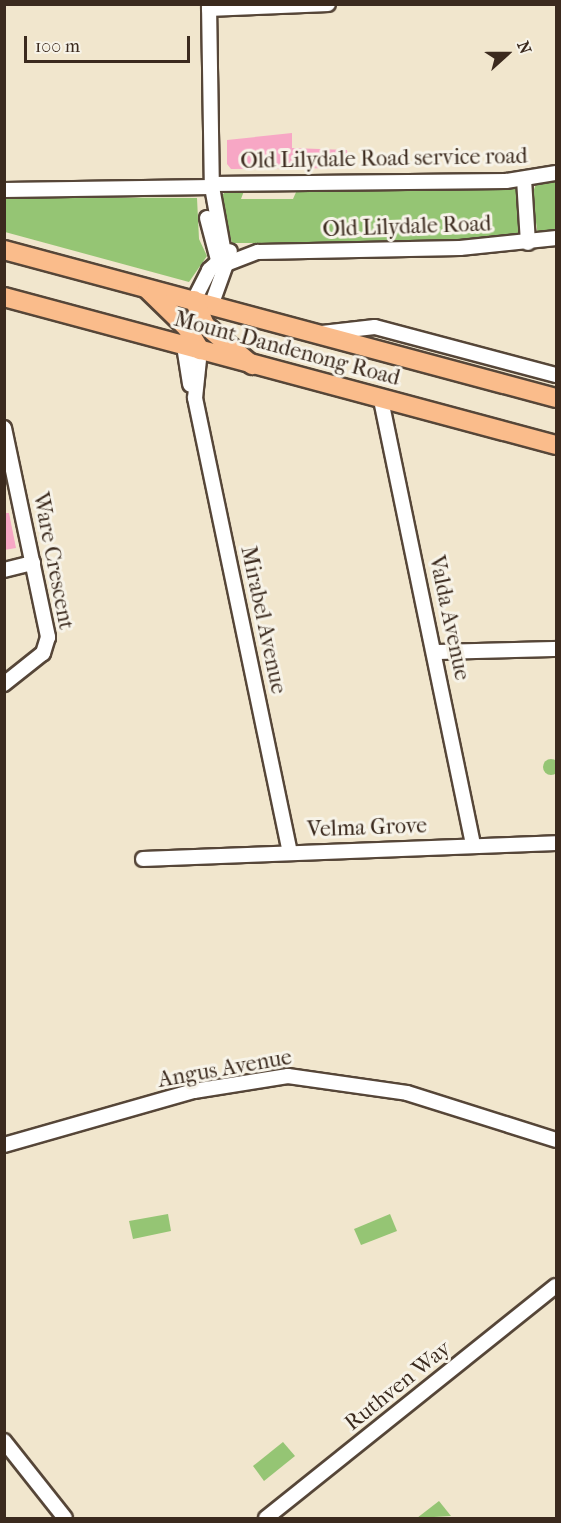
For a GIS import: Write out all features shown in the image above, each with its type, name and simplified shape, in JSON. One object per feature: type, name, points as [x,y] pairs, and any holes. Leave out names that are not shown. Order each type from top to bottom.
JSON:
[{"type":"main road","name":"Mount Dandenong Road","points":[[4,250],[314,335],[556,398]]},
{"type":"main road","points":[[147,289],[194,337],[252,365]]},
{"type":"main road","name":"Mount Dandenong Road","points":[[4,297],[194,337],[252,365],[556,445]]},
{"type":"main road","points":[[194,337],[203,303]]},
{"type":"street","points":[[203,303],[223,258],[212,185],[209,7],[328,4]]},
{"type":"street","name":"Old Lilydale Road service road","points":[[212,185],[524,178],[556,173]]},
{"type":"street","points":[[524,178],[528,243]]},
{"type":"street","points":[[4,190],[212,185]]},
{"type":"street","name":"Old Lilydale Road","points":[[223,258],[258,252],[528,243],[556,238]]},
{"type":"street","name":"Mount Dandenong Road","points":[[314,335],[375,327],[556,375]]},
{"type":"street","name":"Mirabel Avenue","points":[[194,337],[195,398],[290,851]]},
{"type":"street","name":"Valda Avenue","points":[[381,400],[435,652],[473,846]]},
{"type":"street","name":"Ware Crescent","points":[[4,428],[33,563],[47,645],[4,684]]},
{"type":"street","points":[[4,570],[33,563]]},
{"type":"street","points":[[435,652],[556,649]]},
{"type":"street","name":"Velma Grove","points":[[143,859],[179,854],[556,843]]},
{"type":"street","name":"Angus Avenue","points":[[4,1144],[194,1090],[288,1076],[407,1093],[556,1140]]},
{"type":"street","name":"Ruthven Way","points":[[266,1518],[556,1286]]},
{"type":"street","points":[[4,1441],[65,1518]]},
{"type":"green space","points":[[556,178],[556,232],[538,236],[532,195],[536,184]]},
{"type":"green space","points":[[519,185],[522,235],[447,242],[232,243],[220,198],[225,192],[244,191],[241,199],[293,199],[297,190]]},
{"type":"green space","points":[[4,197],[197,198],[199,239],[207,256],[189,282],[5,232]]},
{"type":"green space","points":[[548,759],[554,759],[559,767],[557,773],[548,775],[543,770],[543,764]]},
{"type":"green space","points":[[168,1214],[171,1231],[133,1239],[129,1221]]},
{"type":"green space","points":[[390,1214],[397,1231],[361,1245],[354,1229]]},
{"type":"green space","points":[[283,1442],[295,1456],[264,1481],[253,1466]]},
{"type":"green space","points":[[439,1501],[451,1516],[417,1518]]},
{"type":"building","points":[[292,133],[292,148],[347,150],[349,168],[231,169],[227,164],[227,140]]},
{"type":"building","points":[[4,513],[9,513],[16,548],[4,550]]}]
